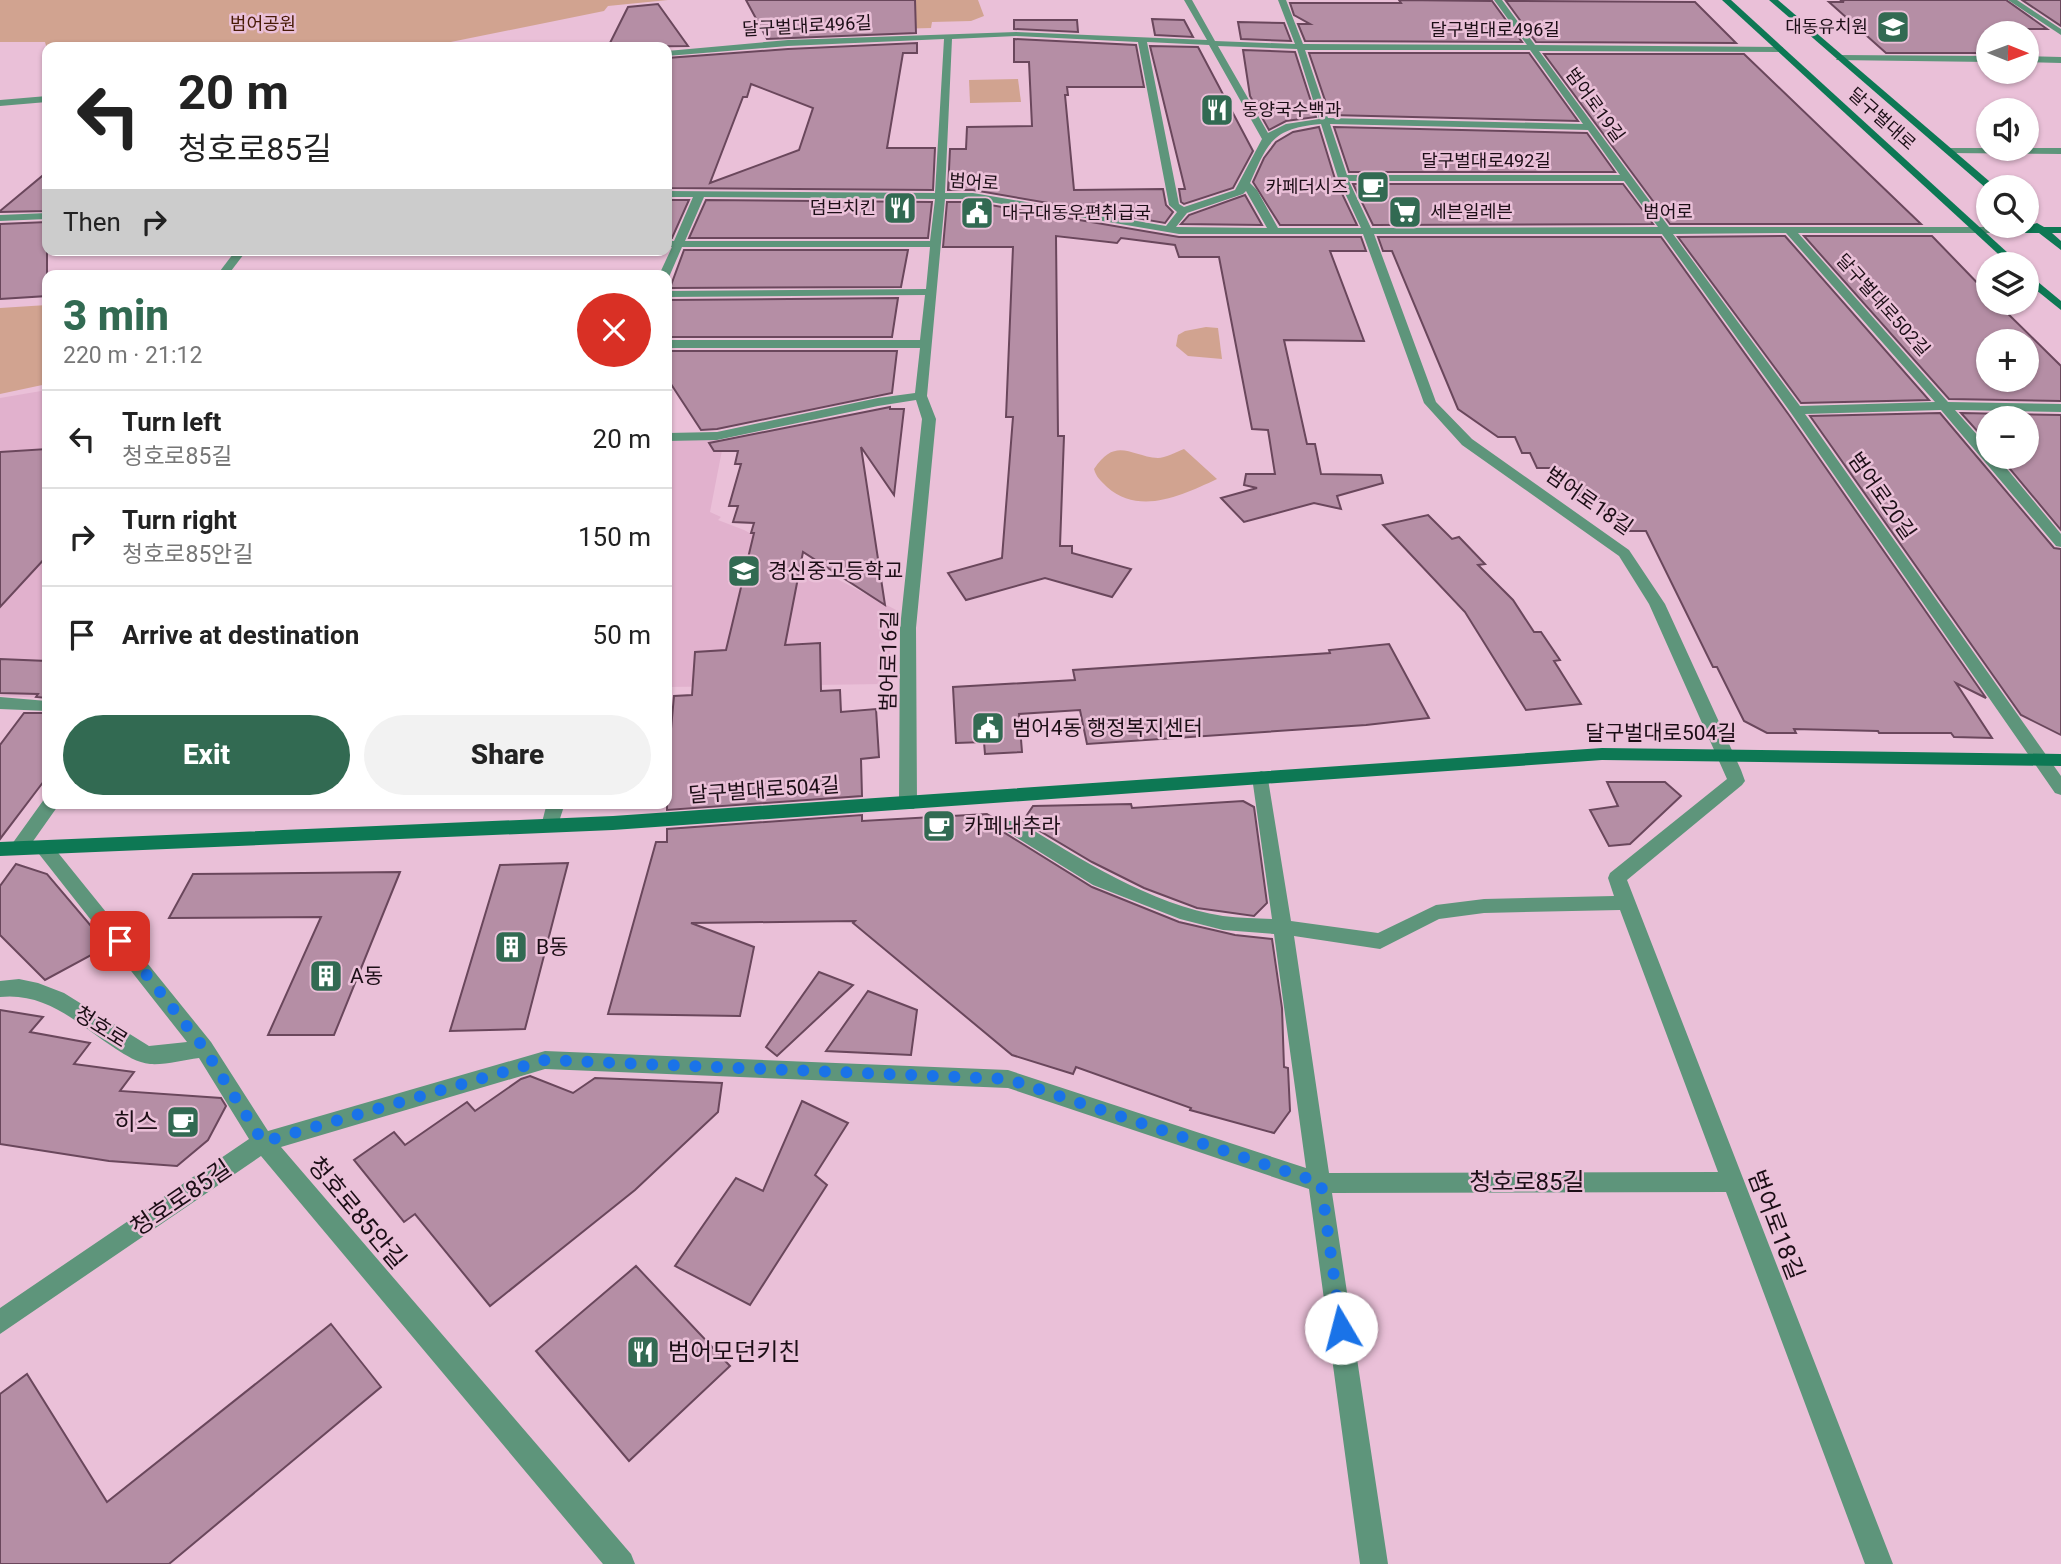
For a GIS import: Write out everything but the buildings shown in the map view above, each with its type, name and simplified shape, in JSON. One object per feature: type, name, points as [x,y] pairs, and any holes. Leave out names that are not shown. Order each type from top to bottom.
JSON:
[{"type":"main road","name":"달구벌대로","points":[[1726,0],[1976,227]]},
{"type":"main road","name":"달구벌대로","points":[[1773,0],[1977,175]]},
{"type":"main road","name":"범어로","points":[[2041,230],[2061,230]]},
{"type":"main road","points":[[2041,230],[2061,247]]},
{"type":"main road","name":"달구벌대로","points":[[1988,238],[2002,252]]},
{"type":"main road","points":[[2039,287],[2061,307]]},
{"type":"main road","name":"달구벌대로504길","points":[[9,849],[550,826],[1602,754],[2061,760]]},
{"type":"street","points":[[1188,0],[1210,44],[1266,138]]},
{"type":"street","points":[[1282,0],[1343,178],[1368,233]]},
{"type":"street","name":"범어로19길","points":[[1497,0],[1666,229]]},
{"type":"street","points":[[2012,0],[2061,33]]},
{"type":"street","points":[[2034,14],[2047,14]]},
{"type":"street","name":"달구벌대로496길","points":[[672,53],[788,43],[1016,34],[1300,47],[1780,49]]},
{"type":"street","points":[[940,197],[948,36]]},
{"type":"street","points":[[1142,40],[1174,205],[1183,211]]},
{"type":"street","points":[[1839,58],[1976,59]]},
{"type":"street","points":[[2039,59],[2061,60]]},
{"type":"street","points":[[0,103],[42,99]]},
{"type":"street","points":[[1168,230],[1183,211],[1239,192],[1246,185],[1251,164],[1266,138],[1290,124],[1324,121]]},
{"type":"street","name":"달구벌대로492길","points":[[1324,121],[1592,127]]},
{"type":"street","points":[[1950,151],[2061,151]]},
{"type":"street","name":"달구벌대로492길","points":[[1343,178],[1629,178]]},
{"type":"street","points":[[1246,185],[1252,190],[1275,232]]},
{"type":"street","name":"범어로","points":[[672,194],[973,196],[1168,230],[1368,233],[1976,229]]},
{"type":"street","points":[[699,194],[672,244],[934,244]]},
{"type":"street","name":"범어로16길","points":[[908,803],[908,628],[929,419],[921,396],[940,197]]},
{"type":"street","points":[[0,218],[42,216]]},
{"type":"street","name":"범어로20길","points":[[1666,229],[2061,789]]},
{"type":"street","name":"달구벌대로502길","points":[[1789,230],[1976,440]]},
{"type":"street","name":"범어로18길","points":[[1368,233],[1430,403],[1467,442],[1624,553],[1644,578],[1704,712],[1727,755],[1736,781],[1617,878],[1879,1564]]},
{"type":"street","points":[[226,270],[237,256]]},
{"type":"street","points":[[672,294],[930,292]]},
{"type":"street","points":[[672,344],[927,344]]},
{"type":"street","points":[[672,437],[717,436],[878,402],[921,396]]},
{"type":"street","points":[[1796,410],[1948,406],[2061,408]]},
{"type":"street","name":"달구벌대로502길","points":[[2000,469],[2061,542]]},
{"type":"street","points":[[0,703],[42,706]]},
{"type":"street","points":[[1261,777],[1374,1564]]},
{"type":"street","name":"달구벌대로504길","points":[[9,849],[46,809]]},
{"type":"street","points":[[550,826],[554,809]]},
{"type":"street","points":[[1012,826],[1100,880],[1161,904],[1223,923],[1281,927],[1380,941],[1436,912],[1484,906],[1627,903]]},
{"type":"street","name":"청호로85안길","points":[[45,849],[204,1048],[263,1142],[621,1564]]},
{"type":"street","name":"청호로","points":[[0,989],[15,985],[49,994],[147,1055],[204,1048]]},
{"type":"street","name":"청호로85길","points":[[0,1322],[263,1142],[545,1060],[1008,1079],[1321,1183],[1733,1182]]},
{"type":"shaded area","points":[[42,391],[42,698],[0,696],[0,398]]},
{"type":"shaded area","name":"경신중고등학교","points":[[672,440],[724,440],[710,512],[721,517],[718,520],[744,530],[898,611],[884,684],[672,687]]},
{"type":"green space","name":"범어공원","points":[[0,0],[668,0],[608,6],[604,11],[451,42],[0,42]]},
{"type":"green space","points":[[897,0],[978,0],[984,16],[971,21],[932,22],[931,28],[894,29]]},
{"type":"green space","points":[[1018,79],[1021,102],[970,103],[969,80]]},
{"type":"green space","points":[[42,305],[42,385],[0,394],[0,308]]},
{"type":"green space","points":[[1206,327],[1218,328],[1222,359],[1188,356],[1176,346],[1178,335]]},
{"type":"green space","points":[[1184,449],[1217,479],[1162,500],[1133,500],[1120,496],[1101,481],[1094,469],[1109,453],[1117,450],[1158,458]]},
{"type":"place","name":"대동유치원","points":[[1893,27]]},
{"type":"place","name":"동양국수백과","points":[[1217,110]]},
{"type":"place","name":"카페더시즈","points":[[1373,187]]},
{"type":"place","name":"덤브치킨","points":[[900,208]]},
{"type":"place","name":"세븐일레븐","points":[[1405,212]]},
{"type":"place","name":"대구대동우편취급국","points":[[977,213]]},
{"type":"place","name":"경신중고등학교","points":[[744,571]]},
{"type":"place","name":"범어4동 행정복지센터","points":[[988,728]]},
{"type":"place","name":"카페내추라","points":[[939,826]]},
{"type":"place","name":"B동","points":[[511,947]]},
{"type":"place","name":"A동","points":[[326,976]]},
{"type":"place","name":"히스","points":[[183,1122]]},
{"type":"place","name":"범어모던키친","points":[[643,1352]]},
{"type":"route","points":[[120,941],[204,1048],[263,1142],[545,1060],[1008,1079],[1321,1183],[1341,1328]]}]
